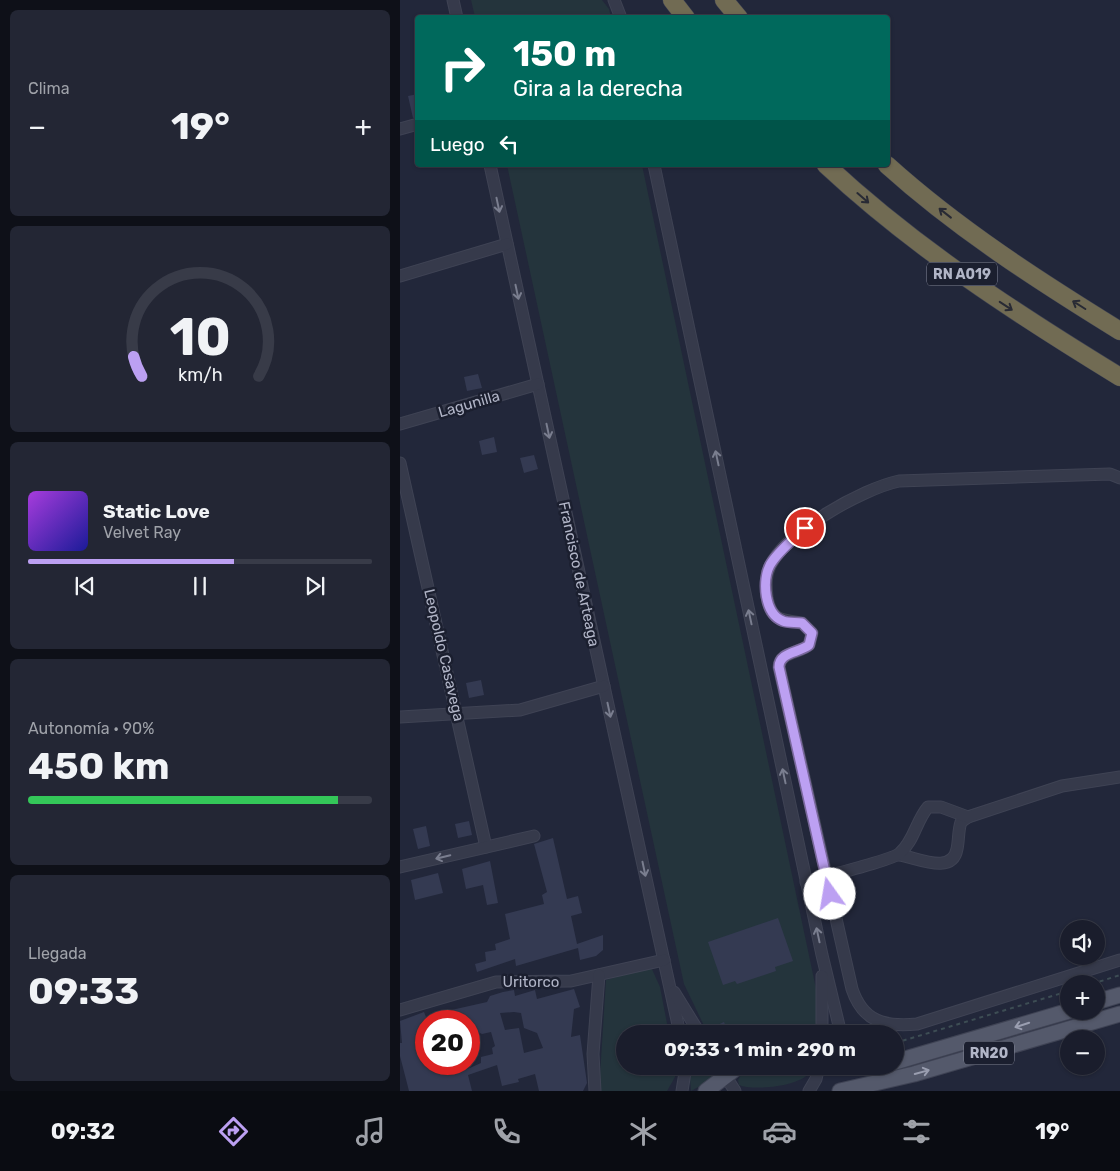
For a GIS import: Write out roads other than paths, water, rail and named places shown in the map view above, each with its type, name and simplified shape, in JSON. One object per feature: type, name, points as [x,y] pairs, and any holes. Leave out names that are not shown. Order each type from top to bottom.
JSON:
[{"type":"highway","points":[[672,0],[684,15]]},
{"type":"highway","points":[[724,0],[736,15]]},
{"type":"highway","name":"RN A019","points":[[828,167],[865,200],[951,267],[1003,304],[1120,377]]},
{"type":"highway","name":"RN A019","points":[[889,167],[937,207],[1018,267],[1120,331]]},
{"type":"main road","points":[[1105,999],[1120,995]]},
{"type":"main road","name":"RN20","points":[[904,1059],[1060,1013]]},
{"type":"main road","name":"RN20","points":[[840,1091],[858,1089],[933,1069],[1120,1014]]},
{"type":"main road","points":[[706,1091],[719,1075]]},
{"type":"street","points":[[453,0],[456,15]]},
{"type":"street","points":[[614,0],[620,15]]},
{"type":"street","points":[[400,128],[415,125]]},
{"type":"street","name":"Francisco de Arteaga","points":[[490,167],[678,1025]]},
{"type":"street","points":[[654,167],[806,882],[839,1025]]},
{"type":"street","points":[[400,276],[507,244]]},
{"type":"street","name":"Lagunilla","points":[[400,424],[538,384]]},
{"type":"street","name":"Leopoldo Casavega","points":[[400,463],[458,715],[486,847]]},
{"type":"street","points":[[1120,478],[1110,474],[899,481],[882,484],[820,517],[774,560],[766,578],[770,609],[783,622],[802,623],[812,633],[809,645],[783,657],[779,662],[779,667],[852,989],[860,1007],[877,1021],[887,1024],[917,1024],[1120,960]]},
{"type":"street","points":[[400,717],[520,710],[604,686]]},
{"type":"street","points":[[806,882],[899,855],[934,864],[949,861],[954,857],[957,850],[959,829],[962,822],[968,817],[1056,788],[1120,777]]},
{"type":"street","points":[[899,855],[914,834],[921,815],[928,807],[934,805],[968,817]]},
{"type":"street","points":[[951,812],[954,825],[959,829]]},
{"type":"street","points":[[400,867],[534,836]]},
{"type":"street","points":[[822,955],[822,1025]]},
{"type":"street","name":"Uritorco","points":[[400,1010],[496,982],[526,980],[562,982],[664,960]]},
{"type":"street","points":[[595,1091],[593,1054],[599,975]]},
{"type":"street","name":"Francisco de Arteaga","points":[[669,984],[694,1025]]},
{"type":"street","points":[[831,994],[852,989]]},
{"type":"street","points":[[682,1091],[685,1075]]},
{"type":"street","points":[[725,1075],[735,1091]]},
{"type":"street","points":[[809,1091],[817,1075]]}]
